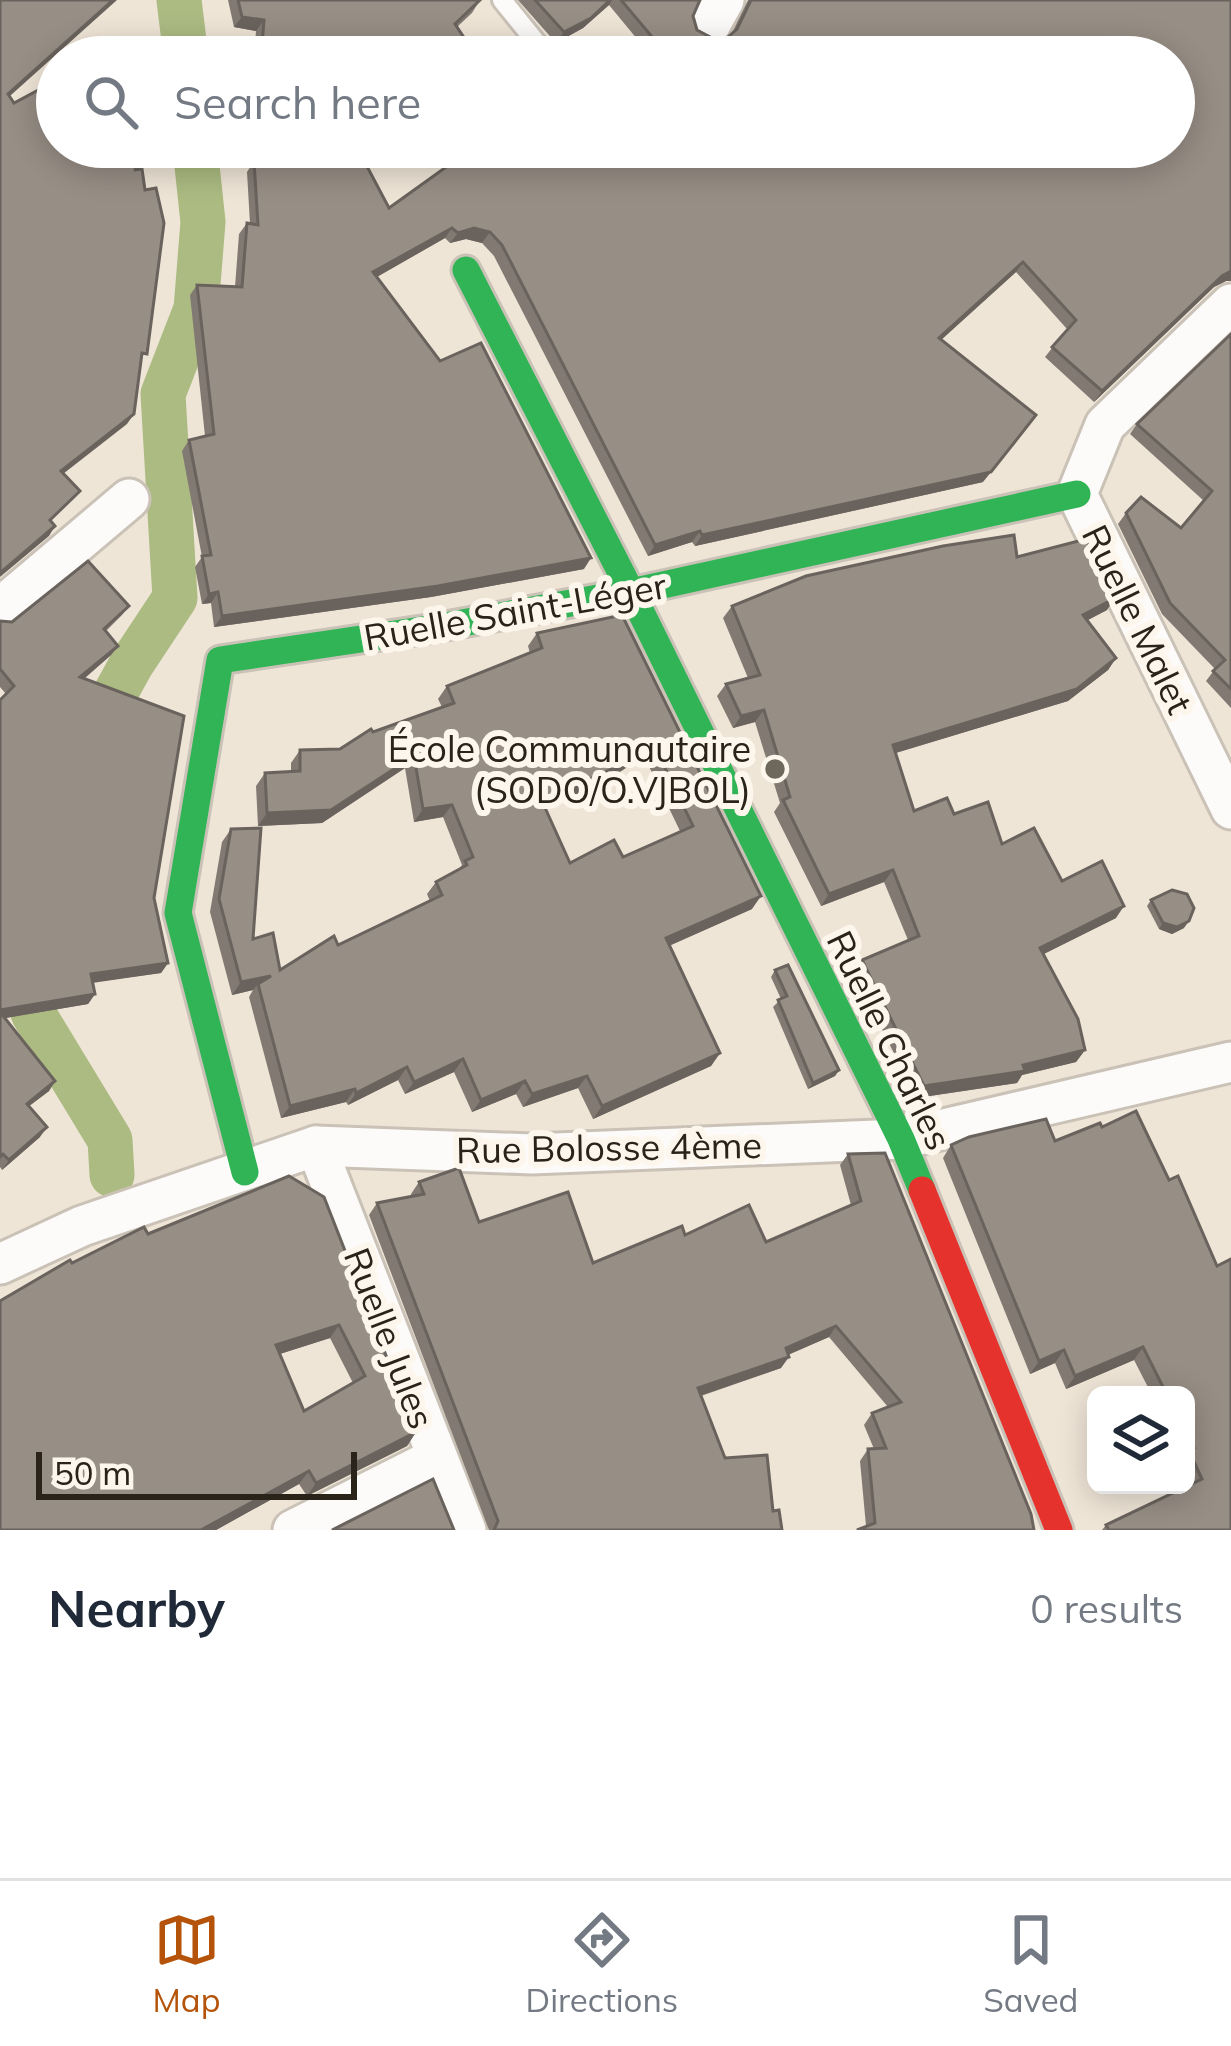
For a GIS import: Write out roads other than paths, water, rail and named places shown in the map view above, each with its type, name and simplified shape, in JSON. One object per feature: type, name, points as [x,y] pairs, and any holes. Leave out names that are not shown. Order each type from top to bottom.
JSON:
[{"type":"street","name":"Ruelle Charles","points":[[466,270],[632,592],[901,1139],[1059,1530]]},
{"type":"street","points":[[1077,494],[1105,425],[1231,304]]},
{"type":"street","name":"Ruelle Saint-Léger","points":[[245,1172],[178,913],[220,660],[632,592],[1077,494]]},
{"type":"street","name":"Ruelle Malet","points":[[1077,494],[1231,809]]},
{"type":"street","points":[[0,608],[129,499]]},
{"type":"street","name":"Rue Bolosse 4ème","points":[[0,1264],[82,1226],[316,1146],[532,1154],[901,1139],[1231,1062]]},
{"type":"street","name":"Ruelle Jules","points":[[316,1146],[466,1530]]},
{"type":"street","points":[[293,1530],[436,1458]]},
{"type":"lane","points":[[502,0],[531,36]]},
{"type":"waterway","points":[[179,0],[183,36]]},
{"type":"waterway","points":[[88,743],[175,598],[163,394],[196,309],[203,222],[197,168]]},
{"type":"waterway","points":[[28,956],[33,1013],[110,1140],[112,1175]]},
{"type":"place","name":"École Communautaire (SODO/O.VJBOL)","points":[[775,769]]}]
